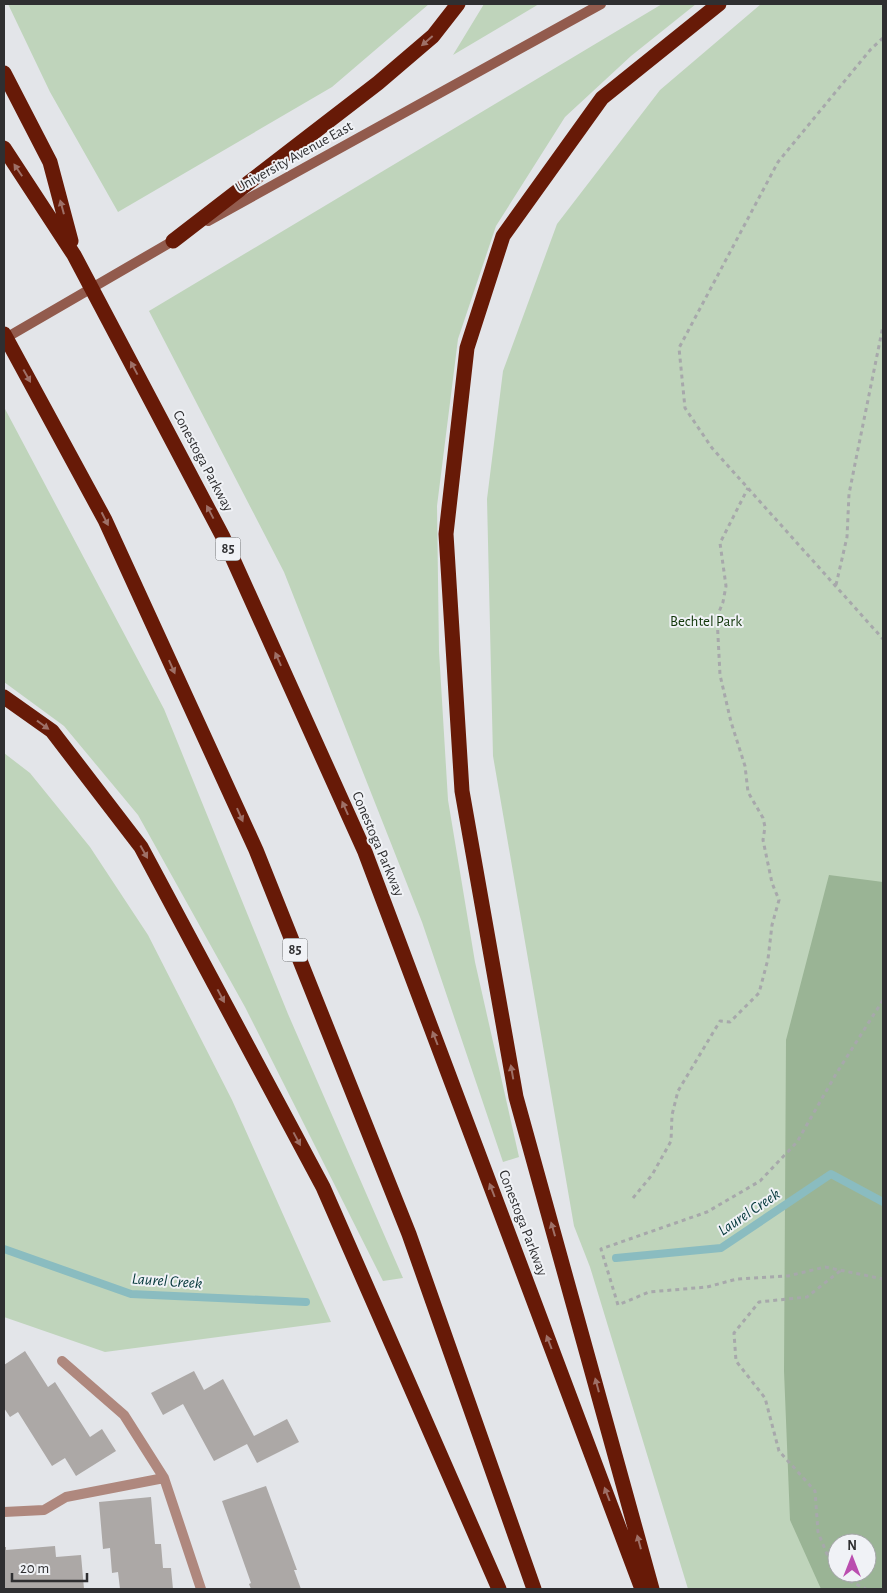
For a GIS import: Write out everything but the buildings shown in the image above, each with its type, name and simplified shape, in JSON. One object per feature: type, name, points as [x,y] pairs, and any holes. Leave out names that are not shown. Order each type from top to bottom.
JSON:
[{"type":"highway","points":[[173,240],[378,83],[433,36],[458,4]]},
{"type":"highway","points":[[652,1589],[516,1097],[462,791],[446,534],[467,348],[503,236],[602,98],[719,4]]},
{"type":"highway","points":[[4,73],[50,162],[74,255]]},
{"type":"highway","name":"Conestoga Parkway","points":[[4,148],[74,255],[222,537],[365,852],[642,1589]]},
{"type":"highway","name":"85","points":[[4,334],[106,520],[256,850],[409,1234],[534,1589]]},
{"type":"highway","points":[[4,697],[52,731],[141,847],[323,1187],[499,1589]]},
{"type":"main road","name":"University Avenue East","points":[[4,340],[173,240],[601,4]]},
{"type":"lane","points":[[62,1361],[124,1415],[164,1478],[200,1589]]},
{"type":"lane","points":[[4,1512],[44,1510],[66,1497],[164,1478]]},
{"type":"path","points":[[883,38],[871,49],[778,162],[679,348],[685,408],[712,448],[883,639]]},
{"type":"path","points":[[836,586],[848,536],[849,494],[883,326]]},
{"type":"path","points":[[634,1198],[652,1175],[671,1140],[672,1115],[678,1090],[699,1055],[720,1022],[730,1022],[759,993],[768,959],[772,925],[780,900],[772,883],[763,840],[765,827],[763,818],[748,792],[745,766],[731,722],[720,666],[716,617],[723,602],[726,586],[720,543],[748,488]]},
{"type":"path","points":[[883,1000],[836,1074],[797,1142],[760,1181],[707,1212],[653,1229],[601,1249],[618,1306],[649,1292],[708,1287],[737,1280],[788,1276],[825,1267],[883,1279]]},
{"type":"path","points":[[841,1270],[807,1297],[759,1302],[734,1333],[736,1361],[765,1398],[778,1451],[815,1491],[818,1532],[834,1574],[866,1589]]},
{"type":"green space","points":[[8,4],[429,4],[332,87],[118,212],[50,92]]},
{"type":"green space","points":[[484,4],[539,4],[453,55]]},
{"type":"green space","points":[[662,4],[696,4],[631,56],[565,117],[496,226],[458,339],[437,506],[439,651],[448,800],[475,962],[519,1157],[503,1162],[422,922],[284,572],[149,311]]},
{"type":"green space","name":"Bechtel Park","points":[[761,4],[883,4],[883,1589],[688,1589],[590,1267],[574,1226],[493,756],[487,499],[503,371],[557,224],[660,90]]},
{"type":"green space","points":[[4,407],[164,709],[288,1014],[403,1278],[383,1281],[245,1007],[138,815],[64,726],[4,682]]},
{"type":"green space","points":[[4,753],[30,773],[90,847],[148,935],[232,1100],[331,1322],[105,1352],[4,1317]]},
{"type":"green space","points":[[829,875],[883,882],[883,1589],[821,1589],[790,1520],[784,1371],[786,1040]]},
{"type":"waterway","name":"Laurel Creek","points":[[616,1258],[721,1248],[831,1174],[883,1202]]},
{"type":"waterway","name":"Laurel Creek","points":[[4,1249],[131,1294],[306,1302]]}]
